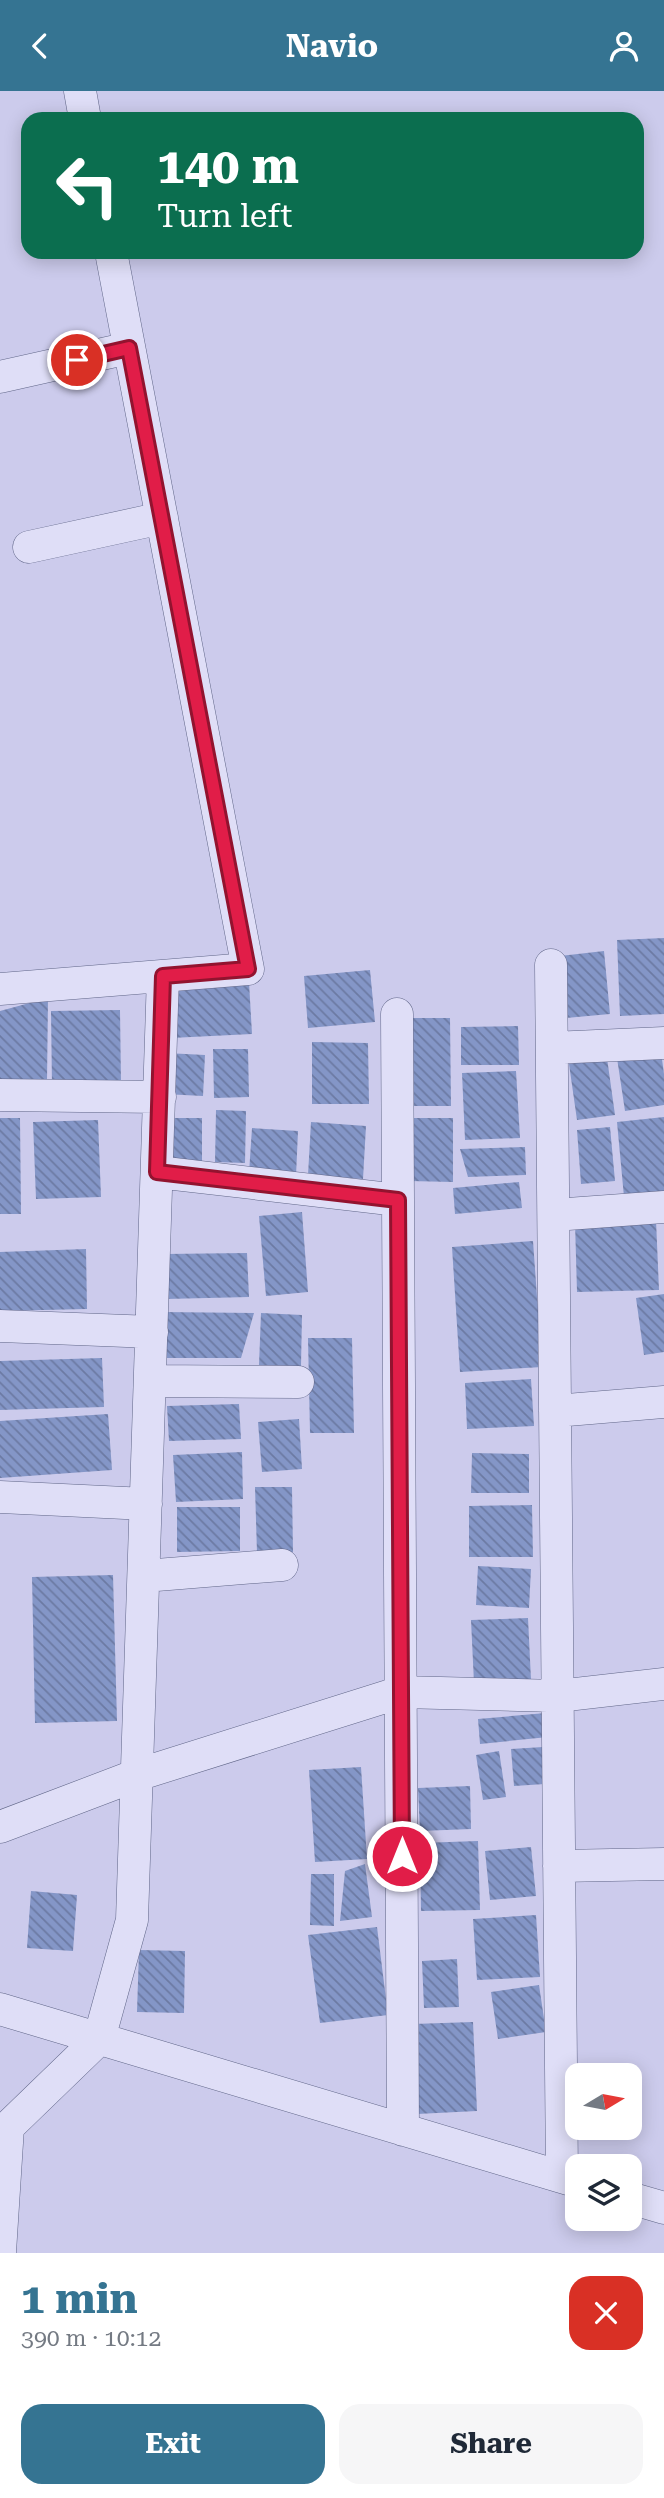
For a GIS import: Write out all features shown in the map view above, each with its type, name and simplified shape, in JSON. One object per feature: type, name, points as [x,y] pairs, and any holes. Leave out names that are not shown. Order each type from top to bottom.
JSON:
[{"type":"street","points":[[80,91],[84,112]]},
{"type":"street","points":[[0,989],[248,969],[112,259]]},
{"type":"street","points":[[0,377],[129,348]]},
{"type":"street","points":[[29,547],[162,518]]},
{"type":"street","points":[[551,965],[559,1866],[569,2154]]},
{"type":"street","points":[[0,2252],[8,2127],[99,2039],[132,1920],[163,976]]},
{"type":"street","points":[[397,1014],[403,2130]]},
{"type":"street","points":[[552,1048],[664,1043]]},
{"type":"street","points":[[0,1095],[160,1097]]},
{"type":"street","points":[[157,1172],[398,1200]]},
{"type":"street","points":[[554,1215],[664,1207]]},
{"type":"street","points":[[0,1326],[152,1332]]},
{"type":"street","points":[[150,1381],[298,1382]]},
{"type":"street","points":[[555,1411],[664,1402]]},
{"type":"street","points":[[0,1497],[146,1504]]},
{"type":"street","points":[[144,1576],[282,1565]]},
{"type":"street","points":[[0,1827],[137,1775],[401,1692],[558,1696],[664,1684]]},
{"type":"street","points":[[559,1866],[664,1864]]},
{"type":"street","points":[[0,2009],[565,2179]]},
{"type":"street","points":[[642,2202],[664,2208]]},
{"type":"building","points":[[664,938],[664,1014],[620,1016],[617,940]]},
{"type":"building","points":[[604,951],[610,1014],[566,1018],[560,956]]},
{"type":"building","points":[[370,970],[375,1022],[308,1028],[304,976]]},
{"type":"building","points":[[249,982],[252,1034],[171,1038],[180,986]]},
{"type":"building","points":[[48,998],[47,1082],[0,1082],[0,1011]]},
{"type":"building","points":[[120,1010],[121,1085],[52,1086],[51,1011]]},
{"type":"building","points":[[407,1018],[450,1018],[451,1106],[408,1106]]},
{"type":"building","points":[[518,1026],[519,1065],[461,1065],[461,1027]]},
{"type":"building","points":[[312,1042],[368,1043],[369,1104],[312,1104]]},
{"type":"building","points":[[213,1049],[248,1049],[249,1097],[214,1098]]},
{"type":"building","points":[[661,1052],[664,1105],[625,1111],[617,1058]]},
{"type":"building","points":[[166,1053],[205,1055],[203,1096],[164,1094]]},
{"type":"building","points":[[607,1058],[615,1115],[577,1120],[569,1064]]},
{"type":"building","points":[[516,1071],[520,1138],[465,1140],[462,1073]]},
{"type":"building","points":[[216,1110],[246,1111],[245,1163],[215,1162]]},
{"type":"building","points":[[664,1117],[664,1193],[624,1197],[617,1122]]},
{"type":"building","points":[[0,1118],[20,1118],[21,1214],[0,1214]]},
{"type":"building","points":[[171,1118],[202,1118],[202,1162],[171,1162]]},
{"type":"building","points":[[408,1118],[453,1118],[453,1182],[409,1181]]},
{"type":"building","points":[[98,1120],[101,1197],[36,1199],[33,1122]]},
{"type":"building","points":[[311,1122],[366,1126],[363,1179],[308,1175]]},
{"type":"building","points":[[610,1127],[615,1181],[581,1184],[577,1130]]},
{"type":"building","points":[[252,1128],[298,1131],[296,1176],[249,1173]]},
{"type":"building","points":[[525,1147],[526,1175],[468,1177],[460,1149]]},
{"type":"building","points":[[519,1182],[522,1208],[455,1214],[453,1188]]},
{"type":"building","points":[[302,1212],[308,1292],[266,1296],[259,1216]]},
{"type":"building","points":[[656,1220],[659,1290],[577,1292],[575,1222]]},
{"type":"building","points":[[533,1241],[542,1367],[460,1372],[452,1247]]},
{"type":"building","points":[[86,1249],[87,1309],[0,1311],[0,1252]]},
{"type":"building","points":[[247,1253],[249,1297],[166,1299],[165,1254]]},
{"type":"building","points":[[664,1294],[664,1352],[644,1355],[636,1298]]},
{"type":"building","points":[[162,1312],[254,1313],[241,1358],[161,1358]]},
{"type":"building","points":[[261,1313],[302,1315],[301,1366],[259,1365]]},
{"type":"building","points":[[308,1338],[352,1338],[354,1433],[310,1433]]},
{"type":"building","points":[[102,1358],[104,1407],[0,1410],[0,1361]]},
{"type":"building","points":[[531,1379],[534,1426],[467,1429],[465,1383]]},
{"type":"building","points":[[239,1404],[241,1439],[169,1441],[167,1406]]},
{"type":"building","points":[[108,1414],[112,1470],[0,1478],[0,1421]]},
{"type":"building","points":[[299,1419],[302,1469],[262,1472],[258,1422]]},
{"type":"building","points":[[242,1452],[243,1499],[176,1502],[173,1455]]},
{"type":"building","points":[[472,1453],[529,1454],[529,1493],[471,1493]]},
{"type":"building","points":[[255,1487],[292,1487],[293,1552],[257,1553]]},
{"type":"building","points":[[532,1505],[533,1557],[469,1557],[469,1506]]},
{"type":"building","points":[[177,1507],[240,1507],[240,1551],[177,1552]]},
{"type":"building","points":[[478,1566],[531,1569],[529,1608],[476,1605]]},
{"type":"building","points":[[113,1575],[117,1721],[35,1723],[32,1577]]},
{"type":"building","points":[[528,1618],[531,1680],[474,1683],[471,1620]]},
{"type":"building","points":[[546,1713],[548,1737],[480,1744],[478,1719]]},
{"type":"building","points":[[543,1747],[545,1784],[514,1786],[511,1749]]},
{"type":"building","points":[[499,1751],[506,1797],[483,1800],[476,1755]]},
{"type":"building","points":[[361,1767],[367,1859],[315,1862],[309,1770]]},
{"type":"building","points":[[470,1786],[471,1829],[420,1831],[418,1788]]},
{"type":"building","points":[[478,1841],[480,1910],[421,1911],[420,1843]]},
{"type":"building","points":[[531,1847],[536,1896],[490,1900],[485,1851]]},
{"type":"building","points":[[365,1864],[372,1917],[340,1921],[345,1871]]},
{"type":"building","points":[[311,1874],[334,1874],[334,1926],[310,1925]]},
{"type":"building","points":[[31,1891],[77,1895],[73,1951],[27,1948]]},
{"type":"building","points":[[536,1915],[540,1977],[477,1980],[473,1919]]},
{"type":"building","points":[[377,1927],[388,2015],[320,2023],[308,1935]]},
{"type":"building","points":[[139,1950],[185,1951],[184,2013],[137,2012]]},
{"type":"building","points":[[457,1959],[459,2007],[424,2008],[422,1961]]},
{"type":"building","points":[[539,1985],[546,2032],[498,2039],[491,1992]]},
{"type":"building","points":[[473,2022],[477,2111],[417,2114],[413,2024]]},
{"type":"route","points":[[77,360],[129,348],[248,969],[163,976],[157,1172],[398,1200],[402,1856]]}]
